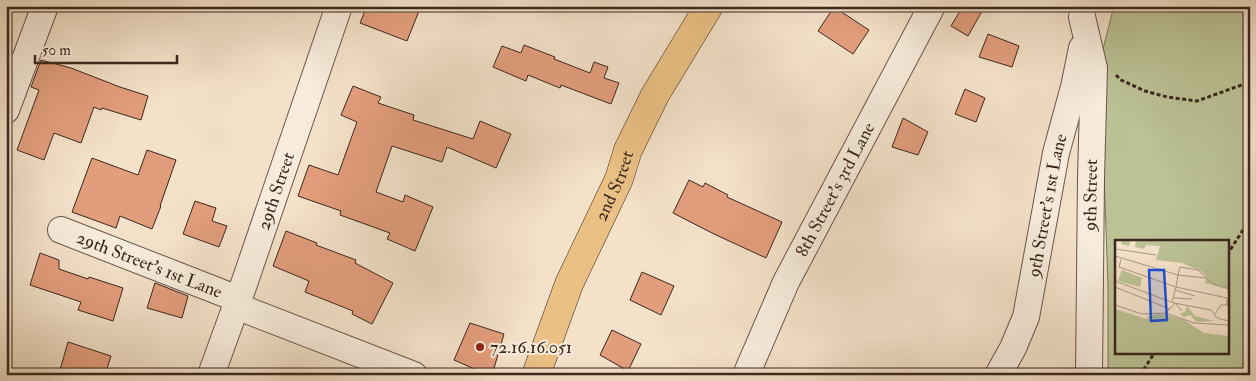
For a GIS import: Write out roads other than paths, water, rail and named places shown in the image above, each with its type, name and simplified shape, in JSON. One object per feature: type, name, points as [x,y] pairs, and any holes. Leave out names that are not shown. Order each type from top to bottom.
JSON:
[{"type":"main road","name":"2nd Street","points":[[536,375],[569,284],[619,179],[628,150],[655,95],[709,6]]},
{"type":"street","points":[[6,110],[45,6]]},
{"type":"street","name":"29th Street","points":[[211,375],[339,6]]},
{"type":"street","name":"8th Street's 3rd Lane","points":[[746,375],[786,282],[932,6]]},
{"type":"street","name":"9th Street's 1st Lane","points":[[998,375],[1013,348],[1026,317],[1056,153],[1074,87],[1082,15]]},
{"type":"street","name":"9th Street","points":[[1082,15],[1094,68],[1089,375]]},
{"type":"street","name":"29th Street's 1st Lane","points":[[61,230],[414,375]]},
{"type":"place","name":"72.16.16.051","points":[[480,347]]}]
